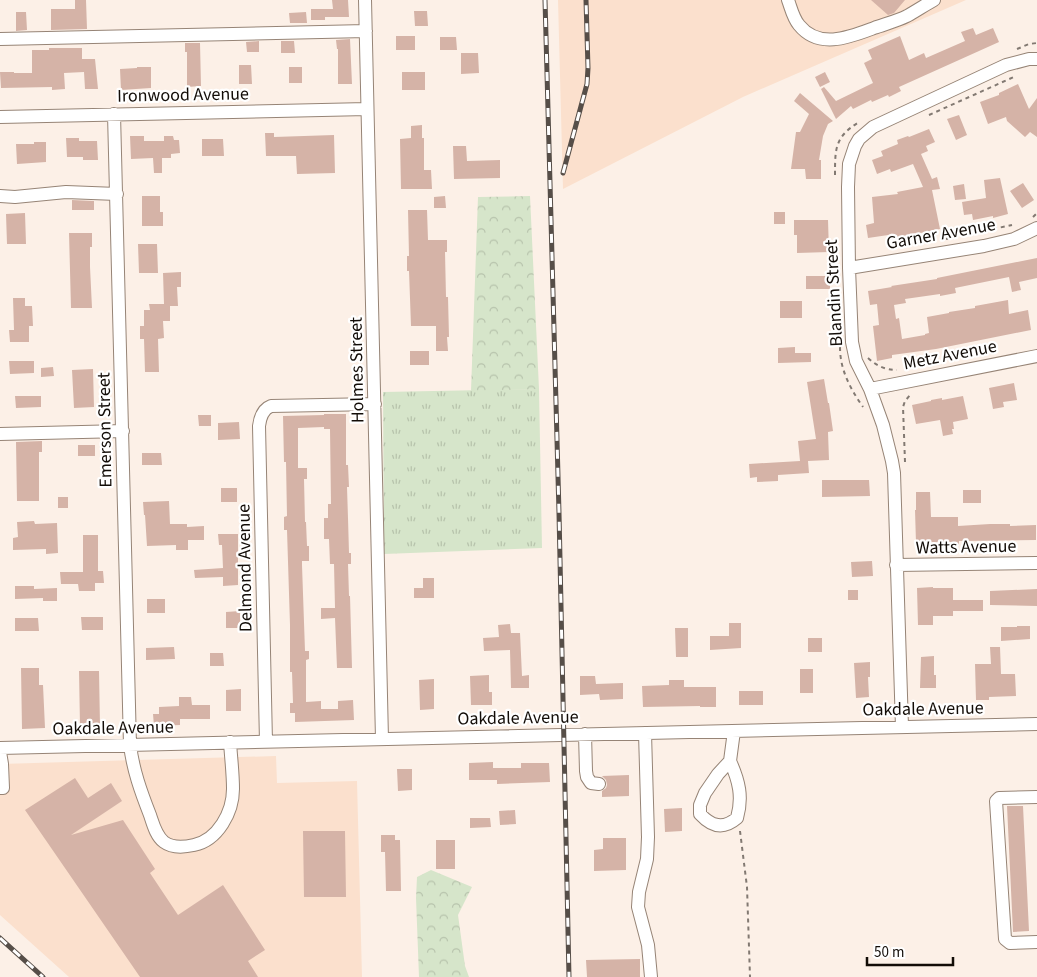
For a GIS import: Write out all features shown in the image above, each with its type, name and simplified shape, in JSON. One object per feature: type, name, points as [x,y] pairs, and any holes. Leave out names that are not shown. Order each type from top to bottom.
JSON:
[{"type":"street","name":"Holmes Street","points":[[366,0],[382,739]]},
{"type":"street","points":[[788,0],[799,25],[819,39],[835,40],[854,36],[905,16],[934,0]]},
{"type":"street","points":[[0,39],[366,31]]},
{"type":"street","name":"Blandin Street","points":[[902,727],[892,462],[883,425],[870,389],[856,361],[852,342],[849,268],[849,164],[859,139],[873,127],[1006,65],[1029,59],[1037,59]]},
{"type":"street","name":"Ironwood Avenue","points":[[0,117],[367,109]]},
{"type":"street","name":"Emerson Street","points":[[114,114],[130,745],[137,781],[159,836],[164,842],[172,845],[196,845],[208,840],[222,824],[228,813],[233,790],[230,742]]},
{"type":"street","points":[[0,196],[15,197],[66,192],[117,194]]},
{"type":"street","name":"Garner Avenue","points":[[849,268],[984,246],[1014,239],[1037,228]]},
{"type":"street","name":"Metz Avenue","points":[[870,389],[1037,356]]},
{"type":"street","name":"Delmond Avenue","points":[[266,742],[260,419],[266,408],[271,406],[375,404]]},
{"type":"street","points":[[0,434],[123,431]]},
{"type":"street","name":"Watts Avenue","points":[[896,565],[1037,563]]},
{"type":"street","name":"Oakdale Avenue","points":[[0,748],[1037,724]]},
{"type":"street","points":[[730,761],[704,793],[700,805],[700,814],[710,824],[727,825],[737,818],[740,809],[741,797],[736,774],[730,761],[734,731]]},
{"type":"street","points":[[645,733],[648,837],[647,859],[639,892],[638,908],[648,945],[651,977]]},
{"type":"street","points":[[585,734],[587,777],[591,783],[600,784]]},
{"type":"street","points":[[0,752],[2,788],[0,788]]},
{"type":"street","points":[[1037,796],[999,798],[996,801],[1005,938],[1010,943],[1037,942]]},
{"type":"path","points":[[924,118],[1022,74]]},
{"type":"path","points":[[1026,221],[1037,213]]},
{"type":"path","points":[[945,239],[1018,224]]},
{"type":"path","points":[[866,354],[874,363],[884,369],[903,370]]},
{"type":"path","points":[[905,469],[903,407],[912,392]]},
{"type":"path","points":[[737,818],[747,887],[750,977]]},
{"type":"shaded area","points":[[558,0],[966,0],[743,97],[563,189]]},
{"type":"shaded area","points":[[276,756],[277,783],[357,781],[362,977],[69,977],[0,915],[0,764]]},
{"type":"green space","points":[[530,196],[539,389],[471,391],[478,197]]},
{"type":"green space","points":[[539,389],[542,548],[384,554],[383,392]]},
{"type":"green space","points":[[431,870],[472,887],[458,915],[465,966],[469,977],[419,977],[417,877]]},
{"type":"building","points":[[75,0],[86,0],[87,29],[51,30],[51,9],[75,9]]},
{"type":"building","points":[[332,0],[348,0],[349,17],[325,17],[325,20],[311,20],[311,9],[333,9]]},
{"type":"building","points":[[871,0],[905,0],[894,13],[888,15]]},
{"type":"building","points":[[414,11],[427,11],[428,26],[415,26]]},
{"type":"building","points":[[16,12],[26,12],[27,30],[16,31]]},
{"type":"building","points":[[306,12],[307,23],[290,23],[289,13]]},
{"type":"building","points":[[973,28],[976,35],[993,28],[999,42],[899,87],[901,91],[889,97],[888,95],[872,102],[871,100],[853,109],[851,106],[836,119],[821,89],[824,87],[836,101],[873,83],[864,63],[872,59],[868,50],[900,36],[909,60],[924,53],[926,58],[965,41],[961,32]]},
{"type":"building","points":[[396,36],[415,36],[415,50],[396,50]]},
{"type":"building","points":[[440,37],[456,37],[457,50],[440,50]]},
{"type":"building","points":[[350,39],[352,84],[338,84],[338,49],[336,40]]},
{"type":"building","points":[[259,41],[259,52],[247,52],[246,42]]},
{"type":"building","points":[[281,41],[294,41],[295,53],[281,53]]},
{"type":"building","points":[[185,43],[200,43],[201,86],[187,87],[187,52],[185,52]]},
{"type":"building","points":[[49,48],[82,48],[82,59],[95,59],[98,89],[85,89],[84,72],[64,73],[65,89],[52,90],[52,87],[1,88],[0,72],[32,73],[32,50],[49,50]]},
{"type":"building","points":[[461,53],[478,53],[479,73],[461,74]]},
{"type":"building","points":[[239,65],[251,65],[252,84],[239,84]]},
{"type":"building","points":[[151,67],[151,88],[121,90],[120,69]]},
{"type":"building","points":[[289,67],[302,67],[302,83],[289,83]]},
{"type":"building","points":[[402,72],[425,72],[425,90],[402,90]]},
{"type":"building","points":[[825,72],[830,82],[820,87],[815,77]]},
{"type":"building","points":[[1018,84],[1029,109],[1037,98],[1037,137],[1030,132],[1025,137],[1007,121],[1006,117],[988,124],[980,102],[999,95],[999,93]]},
{"type":"building","points":[[800,93],[833,121],[828,124],[823,136],[819,160],[821,160],[821,179],[806,179],[805,169],[791,169],[796,132],[800,132],[809,114],[794,101]]},
{"type":"building","points":[[959,115],[967,135],[956,140],[947,119]]},
{"type":"building","points":[[422,125],[424,170],[431,170],[432,189],[401,189],[400,139],[411,138],[411,126]]},
{"type":"building","points":[[929,129],[935,142],[926,146],[928,151],[921,154],[932,179],[937,177],[940,189],[932,190],[940,229],[896,240],[895,234],[868,238],[866,225],[874,223],[872,197],[898,194],[897,192],[923,187],[913,164],[891,172],[890,169],[877,174],[872,160],[883,156],[881,151],[898,144],[897,140]]},
{"type":"building","points":[[265,133],[274,133],[274,137],[334,135],[335,173],[297,174],[296,156],[266,156]]},
{"type":"building","points":[[130,136],[144,136],[144,141],[164,141],[164,136],[173,136],[174,140],[179,140],[180,153],[171,154],[171,158],[162,158],[162,173],[154,173],[153,158],[131,159]]},
{"type":"building","points":[[66,138],[79,138],[79,141],[97,141],[98,160],[83,160],[83,157],[67,157]]},
{"type":"building","points":[[202,139],[223,139],[224,156],[202,156]]},
{"type":"building","points":[[34,142],[46,142],[46,162],[17,164],[16,144],[34,144]]},
{"type":"building","points":[[453,146],[466,146],[467,161],[500,160],[500,178],[454,179]]},
{"type":"building","points":[[1000,178],[1008,214],[973,220],[972,214],[964,215],[962,202],[986,198],[984,180]]},
{"type":"building","points":[[1023,183],[1034,200],[1022,208],[1010,191]]},
{"type":"building","points":[[964,184],[966,199],[955,200],[953,186]]},
{"type":"building","points":[[142,196],[160,196],[160,212],[163,212],[163,226],[142,226]]},
{"type":"building","points":[[445,196],[446,208],[434,208],[434,197]]},
{"type":"building","points":[[72,200],[94,201],[94,210],[72,210]]},
{"type":"building","points":[[408,210],[427,210],[428,240],[447,240],[447,252],[445,252],[446,297],[448,297],[448,351],[436,351],[436,326],[411,326],[409,271],[407,271],[407,256],[409,256]]},
{"type":"building","points":[[774,212],[785,212],[785,224],[774,224]]},
{"type":"building","points":[[25,213],[26,244],[7,244],[6,214]]},
{"type":"building","points":[[794,220],[828,220],[829,252],[797,253],[797,235],[794,235]]},
{"type":"building","points":[[69,233],[92,233],[90,267],[92,308],[71,308]]},
{"type":"building","points":[[138,244],[157,244],[158,273],[139,273]]},
{"type":"building","points":[[1037,258],[1037,278],[1019,282],[1021,290],[1012,292],[1009,277],[955,288],[956,293],[905,299],[906,303],[894,305],[896,319],[899,318],[902,339],[929,333],[927,317],[1008,300],[1009,314],[1028,310],[1031,330],[936,349],[892,355],[892,358],[877,361],[873,326],[879,325],[877,304],[870,305],[868,291]]},
{"type":"building","points":[[181,272],[181,287],[177,287],[178,306],[170,306],[170,321],[163,321],[164,338],[158,339],[159,372],[145,372],[144,339],[140,339],[140,326],[144,326],[144,310],[150,310],[149,304],[164,304],[163,273]]},
{"type":"building","points":[[806,276],[830,276],[830,289],[806,289]]},
{"type":"building","points":[[13,298],[25,298],[25,306],[32,306],[33,326],[29,326],[29,342],[10,342],[9,330],[14,330]]},
{"type":"building","points":[[780,301],[802,301],[802,318],[780,318]]},
{"type":"building","points":[[795,347],[795,353],[811,353],[811,362],[778,363],[778,348]]},
{"type":"building","points":[[410,351],[429,351],[429,365],[410,365]]},
{"type":"building","points":[[9,361],[34,361],[34,373],[10,374]]},
{"type":"building","points":[[53,367],[54,376],[41,377],[41,368]]},
{"type":"building","points":[[93,369],[94,407],[74,408],[72,370]]},
{"type":"building","points":[[824,379],[833,431],[828,432],[829,460],[808,461],[809,473],[778,475],[778,481],[757,482],[757,477],[750,478],[749,464],[800,461],[798,441],[816,439],[807,382]]},
{"type":"building","points":[[1014,383],[1017,400],[1003,402],[1004,407],[993,409],[989,388]]},
{"type":"building","points":[[15,396],[41,396],[41,407],[16,408]]},
{"type":"building","points":[[963,396],[968,419],[953,422],[953,434],[943,436],[940,420],[916,424],[912,405],[942,398],[942,400]]},
{"type":"building","points":[[346,414],[349,553],[351,553],[351,564],[348,564],[352,668],[337,668],[335,618],[321,619],[321,608],[335,608],[334,564],[330,564],[329,539],[324,539],[324,518],[328,518],[328,504],[331,504],[330,429],[324,429],[324,427],[298,428],[298,468],[307,468],[307,479],[304,479],[305,522],[307,546],[309,546],[309,561],[302,561],[305,651],[309,651],[309,659],[306,660],[306,702],[321,701],[321,709],[338,709],[338,701],[353,700],[354,720],[295,722],[295,713],[290,713],[290,703],[293,703],[292,672],[290,672],[287,530],[284,530],[284,517],[287,516],[283,416]]},
{"type":"building","points":[[198,415],[211,415],[211,426],[199,426]]},
{"type":"building","points":[[239,422],[240,439],[218,440],[218,423]]},
{"type":"building","points":[[42,441],[42,452],[39,452],[39,501],[17,501],[16,442]]},
{"type":"building","points":[[78,445],[95,445],[95,456],[78,456]]},
{"type":"building","points":[[142,453],[161,453],[162,465],[142,465]]},
{"type":"building","points":[[822,480],[869,480],[870,496],[822,497]]},
{"type":"building","points":[[221,488],[237,488],[237,502],[221,502]]},
{"type":"building","points":[[963,490],[981,490],[981,503],[963,503]]},
{"type":"building","points":[[916,492],[930,492],[931,517],[958,517],[958,526],[990,524],[1010,524],[1010,526],[1036,525],[1036,540],[959,541],[959,545],[944,545],[944,542],[916,543]]},
{"type":"building","points":[[58,497],[68,497],[68,508],[58,508]]},
{"type":"building","points":[[169,501],[170,524],[187,524],[187,527],[204,526],[204,540],[188,540],[188,550],[176,550],[176,545],[147,546],[143,502]]},
{"type":"building","points":[[34,521],[35,524],[57,523],[58,553],[46,554],[46,549],[13,550],[13,538],[18,537],[17,522]]},
{"type":"building","points":[[218,534],[238,534],[238,585],[223,586],[223,577],[195,578],[194,570],[223,568],[222,545],[219,545]]},
{"type":"building","points":[[83,535],[98,535],[98,571],[103,571],[104,583],[95,583],[95,591],[79,591],[78,584],[61,584],[60,572],[83,572]]},
{"type":"building","points":[[872,561],[873,576],[852,577],[851,562]]},
{"type":"building","points":[[423,578],[434,578],[434,598],[414,598],[414,588],[423,588]]},
{"type":"building","points":[[15,586],[34,586],[34,589],[57,588],[57,601],[43,601],[43,598],[15,599]]},
{"type":"building","points":[[917,588],[953,588],[953,600],[983,600],[983,611],[953,611],[953,616],[933,616],[933,625],[918,625]]},
{"type":"building","points":[[1037,589],[1037,606],[990,605],[990,591]]},
{"type":"building","points":[[848,590],[858,590],[858,600],[848,600]]},
{"type":"building","points":[[147,599],[165,599],[165,613],[147,613]]},
{"type":"building","points":[[240,611],[240,628],[226,628],[226,612]]},
{"type":"building","points":[[81,617],[103,617],[103,630],[82,630]]},
{"type":"building","points":[[15,618],[38,618],[39,631],[15,631]]},
{"type":"building","points":[[729,623],[741,623],[741,648],[710,650],[710,636],[729,636]]},
{"type":"building","points":[[510,624],[511,633],[520,633],[522,676],[529,675],[529,688],[511,688],[510,650],[484,651],[483,638],[499,637],[498,625]]},
{"type":"building","points":[[1030,626],[1030,639],[1001,641],[1001,627]]},
{"type":"building","points":[[675,628],[688,628],[688,657],[676,657]]},
{"type":"building","points":[[808,638],[822,638],[822,652],[808,652]]},
{"type":"building","points":[[174,647],[175,659],[146,660],[146,648]]},
{"type":"building","points":[[990,647],[1000,647],[1001,674],[1015,674],[1016,696],[989,697],[989,700],[976,700],[975,664],[991,664]]},
{"type":"building","points":[[210,653],[223,653],[224,666],[210,666]]},
{"type":"building","points":[[934,656],[936,688],[920,688],[921,657]]},
{"type":"building","points":[[870,662],[870,677],[868,677],[869,697],[856,698],[854,663]]},
{"type":"building","points":[[21,668],[39,668],[39,685],[43,685],[45,728],[22,729]]},
{"type":"building","points":[[800,669],[813,669],[813,693],[800,693]]},
{"type":"building","points":[[79,671],[99,671],[100,726],[80,726]]},
{"type":"building","points":[[489,675],[489,692],[492,692],[492,705],[471,705],[470,676]]},
{"type":"building","points":[[580,676],[595,676],[596,684],[623,683],[623,699],[600,700],[599,694],[580,695]]},
{"type":"building","points":[[434,679],[434,709],[420,710],[419,680]]},
{"type":"building","points":[[669,680],[684,680],[684,687],[716,687],[716,707],[643,707],[642,686],[669,685]]},
{"type":"building","points":[[241,689],[241,711],[226,711],[226,690]]},
{"type":"building","points":[[739,691],[763,691],[763,705],[739,705]]},
{"type":"building","points":[[179,697],[191,697],[192,705],[210,705],[210,719],[180,719],[180,725],[154,726],[153,714],[159,714],[159,707],[179,706]]},
{"type":"building","points":[[493,762],[493,768],[521,768],[521,763],[549,763],[550,782],[497,784],[497,780],[469,780],[469,763]]},
{"type":"building","points":[[397,769],[412,769],[412,790],[398,791]]},
{"type":"building","points":[[629,775],[629,796],[602,797],[602,791],[607,785],[606,780],[602,776]]},
{"type":"building","points":[[75,778],[88,798],[111,783],[122,801],[71,835],[123,820],[155,869],[150,873],[178,915],[223,885],[265,950],[248,961],[258,977],[140,977],[25,810]]},
{"type":"building","points":[[1007,806],[1023,806],[1029,931],[1013,932]]},
{"type":"building","points":[[682,808],[682,831],[665,832],[664,809]]},
{"type":"building","points":[[515,810],[516,824],[500,825],[499,811]]},
{"type":"building","points":[[470,818],[490,818],[491,827],[470,828]]},
{"type":"building","points":[[303,831],[345,831],[346,897],[304,897]]},
{"type":"building","points":[[381,835],[395,835],[395,840],[400,840],[401,891],[386,891],[385,852],[381,852]]},
{"type":"building","points":[[603,838],[626,838],[626,870],[594,871],[594,850],[603,849]]},
{"type":"building","points":[[436,840],[455,840],[455,869],[436,869]]},
{"type":"building","points":[[640,959],[640,977],[587,977],[586,960]]},
{"type":"railway","points":[[545,0],[569,977]]},
{"type":"railway","points":[[563,173],[587,84],[586,0]]},
{"type":"railway","points":[[0,938],[43,977]]}]
